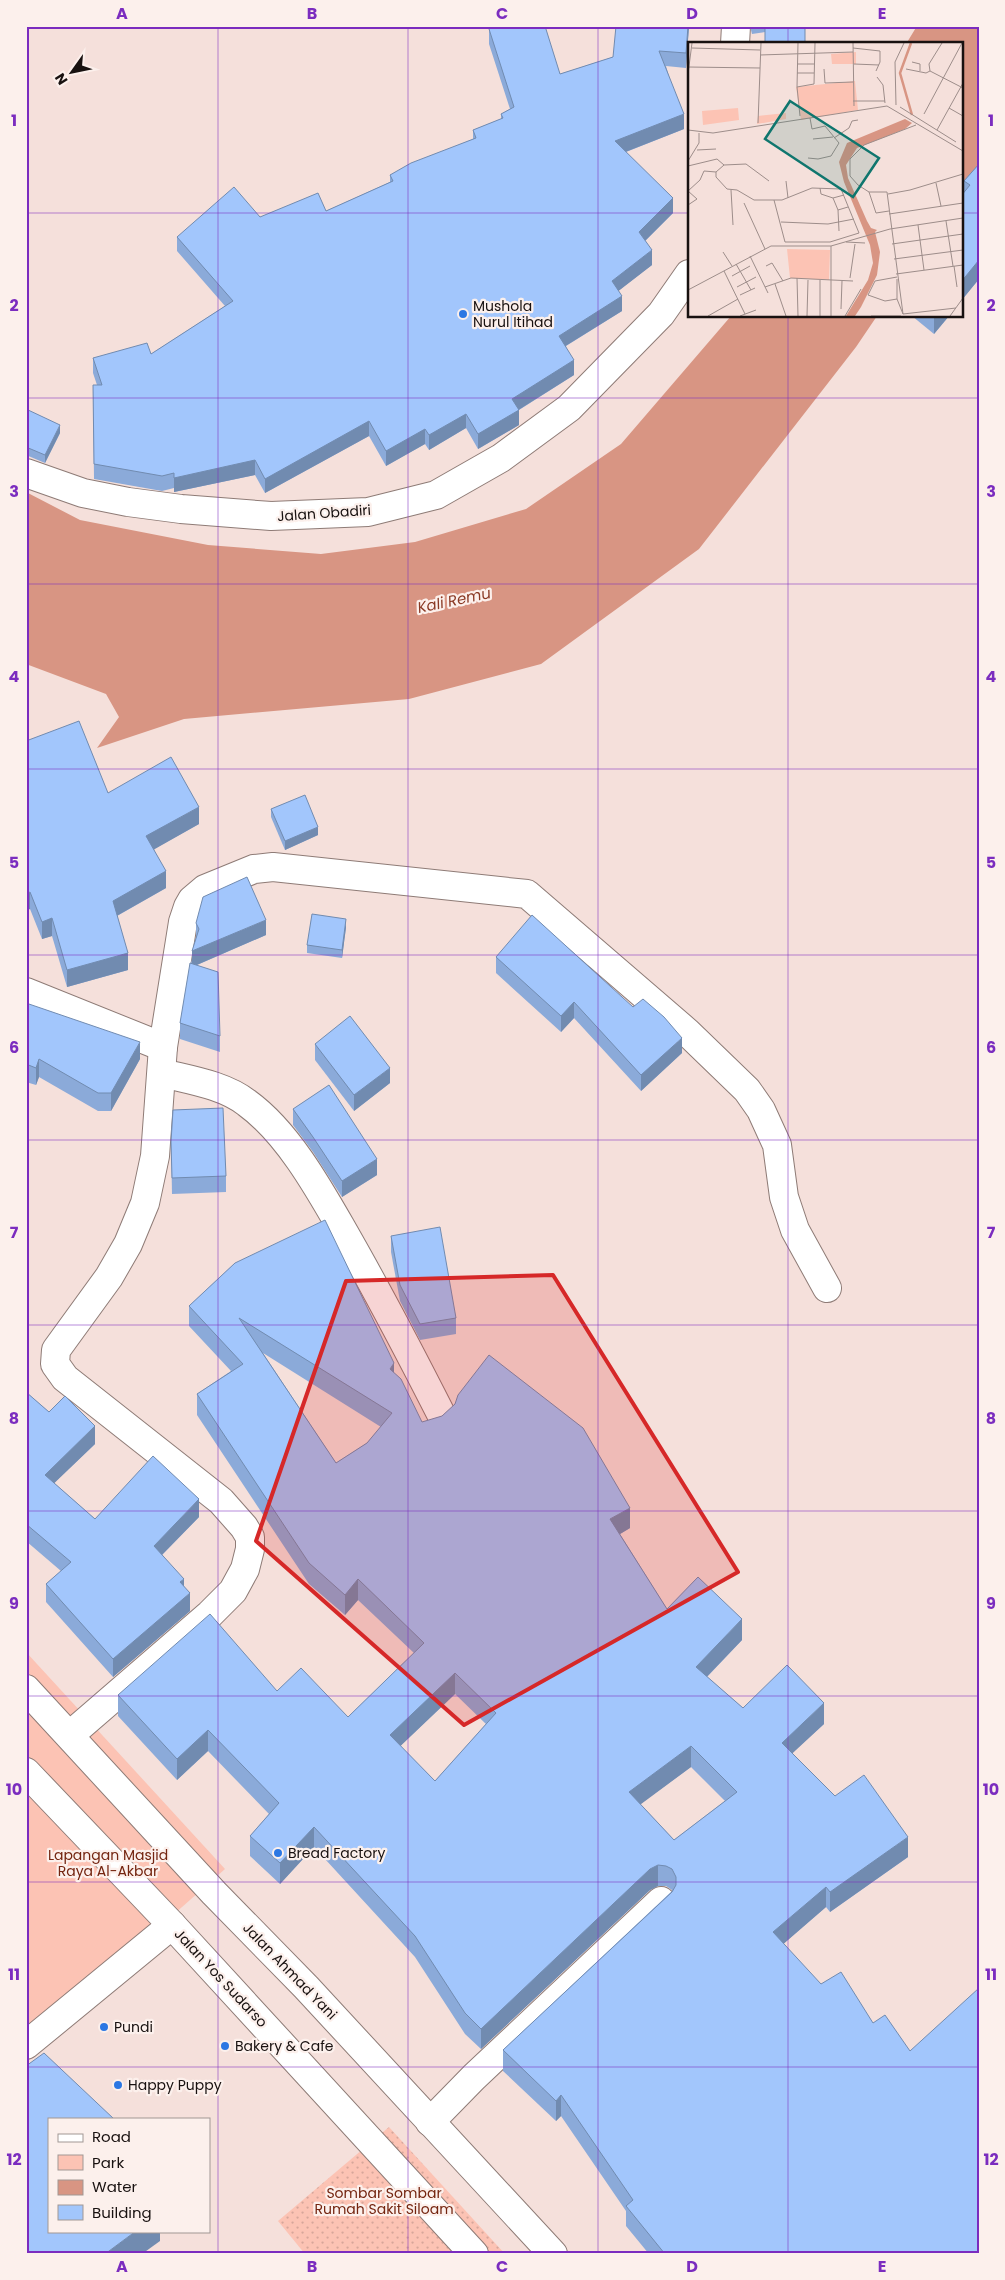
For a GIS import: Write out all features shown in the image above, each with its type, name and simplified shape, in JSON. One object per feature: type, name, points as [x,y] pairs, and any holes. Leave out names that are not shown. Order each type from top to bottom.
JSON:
[{"type":"main road","points":[[735,42],[736,26]]},
{"type":"main road","name":"Jalan Obadiri","points":[[26,473],[83,493],[128,502],[182,509],[271,516],[368,512],[436,495],[501,458],[569,408],[661,314],[688,275]]},
{"type":"main road","points":[[70,1735],[210,1614],[227,1597],[245,1569],[250,1549],[250,1537],[244,1527],[221,1501],[65,1378],[55,1364],[56,1350],[109,1277],[128,1244],[145,1203],[155,1156],[162,1060],[183,922],[192,900],[205,889],[254,869],[273,867],[527,894],[687,1032],[747,1090],[761,1110],[777,1144],[784,1197],[795,1230],[827,1288]]},
{"type":"main road","points":[[26,992],[233,1094],[248,1103],[271,1126],[323,1195],[373,1283],[442,1416]]},
{"type":"main road","name":"Jalan Ahmad Yani","points":[[26,1689],[214,1893],[306,1987],[553,2254]]},
{"type":"main road","name":"Jalan Yos Sudarso","points":[[26,1772],[172,1925],[474,2254]]},
{"type":"main road","points":[[430,2122],[661,1901]]},
{"type":"main road","points":[[26,2045],[172,1925]]},
{"type":"highlighted area","points":[[553,1275],[738,1572],[464,1725],[256,1541],[346,1281]]},
{"type":"green space","name":"Lapangan Masjid Raya Al-Akbar","points":[[26,1652],[225,1869],[26,2045]]},
{"type":"green space","name":"Sombar Sombar Rumah Sakit Siloam","points":[[389,2127],[505,2254],[305,2254],[278,2221]]},
{"type":"water","points":[[917,26],[979,26],[979,166],[962,191],[962,42],[907,42]]},
{"type":"water","name":"Kali Remu","points":[[729,318],[876,318],[856,347],[699,549],[541,664],[409,699],[184,719],[97,748],[119,717],[106,694],[26,664],[26,492],[80,520],[208,545],[321,554],[415,542],[526,509],[621,444]]},
{"type":"building","points":[[489,26],[545,26],[560,74],[613,57],[616,26],[688,26],[686,53],[659,51],[684,114],[615,141],[673,198],[639,232],[652,250],[612,281],[622,296],[559,336],[574,360],[512,399],[519,410],[478,434],[466,414],[429,435],[425,429],[386,451],[369,421],[265,479],[255,460],[174,478],[174,473],[162,476],[94,464],[93,385],[102,385],[93,358],[147,343],[151,354],[233,301],[177,237],[234,187],[260,217],[318,193],[326,211],[393,181],[390,175],[411,163],[476,138],[473,130],[503,118],[501,114],[514,107]]},
{"type":"building","points":[[765,26],[805,26],[805,42],[765,42]]},
{"type":"building","points":[[979,164],[979,260],[962,281],[962,195],[970,185],[964,181]]},
{"type":"building","points":[[26,409],[60,425],[45,455],[26,447]]},
{"type":"building","points":[[79,721],[108,793],[171,757],[199,807],[146,836],[166,871],[113,901],[128,953],[67,970],[52,918],[42,922],[30,892],[26,894],[26,741]]},
{"type":"building","points":[[305,795],[318,827],[285,841],[271,809]]},
{"type":"building","points":[[247,877],[266,920],[192,951],[199,929],[196,923],[203,897]]},
{"type":"building","points":[[312,914],[346,919],[342,950],[307,945]]},
{"type":"building","points":[[532,915],[633,1007],[643,999],[664,1017],[682,1038],[641,1075],[574,1002],[561,1016],[496,957]]},
{"type":"building","points":[[190,963],[218,972],[220,1036],[180,1023]]},
{"type":"building","points":[[26,1003],[140,1042],[111,1093],[98,1093],[39,1059],[36,1068],[26,1064]]},
{"type":"building","points":[[350,1016],[390,1068],[354,1095],[315,1044]]},
{"type":"building","points":[[329,1085],[377,1159],[342,1181],[293,1109]]},
{"type":"building","points":[[223,1108],[226,1176],[172,1178],[171,1142],[173,1110]]},
{"type":"building","points":[[325,1220],[394,1363],[390,1369],[401,1379],[422,1422],[442,1416],[455,1404],[458,1395],[489,1355],[583,1428],[630,1508],[610,1519],[667,1609],[698,1577],[742,1619],[696,1667],[743,1708],[787,1665],[824,1703],[782,1743],[835,1796],[864,1775],[908,1837],[830,1892],[826,1887],[773,1932],[821,1984],[841,1972],[873,2023],[885,2015],[910,2051],[979,1988],[979,2254],[665,2254],[626,2206],[633,2200],[561,2095],[556,2101],[503,2050],[672,1892],[676,1885],[676,1877],[672,1869],[658,1865],[650,1869],[481,2029],[465,2013],[415,1936],[314,1827],[280,1863],[250,1836],[279,1803],[208,1730],[177,1759],[118,1695],[210,1614],[277,1691],[301,1668],[348,1717],[424,1643],[358,1579],[345,1595],[309,1563],[197,1394],[243,1364],[189,1306],[235,1263]],"holes":[[[239,1318],[392,1413],[367,1443],[336,1463]],[[455,1673],[496,1713],[435,1781],[390,1735]],[[691,1746],[737,1792],[674,1840],[629,1792]]]},
{"type":"building","points":[[440,1227],[456,1318],[420,1324],[400,1285],[391,1236]]},
{"type":"building","points":[[26,1392],[49,1412],[65,1396],[95,1426],[45,1475],[95,1519],[153,1456],[199,1499],[154,1546],[184,1579],[180,1582],[190,1593],[113,1659],[46,1584],[71,1562],[26,1524]]},
{"type":"building","points":[[44,2053],[113,2118],[48,2118],[48,2232],[135,2232],[105,2254],[26,2254],[26,2066]]},
{"type":"place","name":"Mushola Nurul Itihad","points":[[463,314]]},
{"type":"place","name":"Bread Factory","points":[[278,1853]]},
{"type":"place","name":"Pundi","points":[[104,2027]]},
{"type":"place","name":"Bakery & Cafe","points":[[225,2046]]},
{"type":"place","name":"Happy Puppy","points":[[118,2085]]}]
